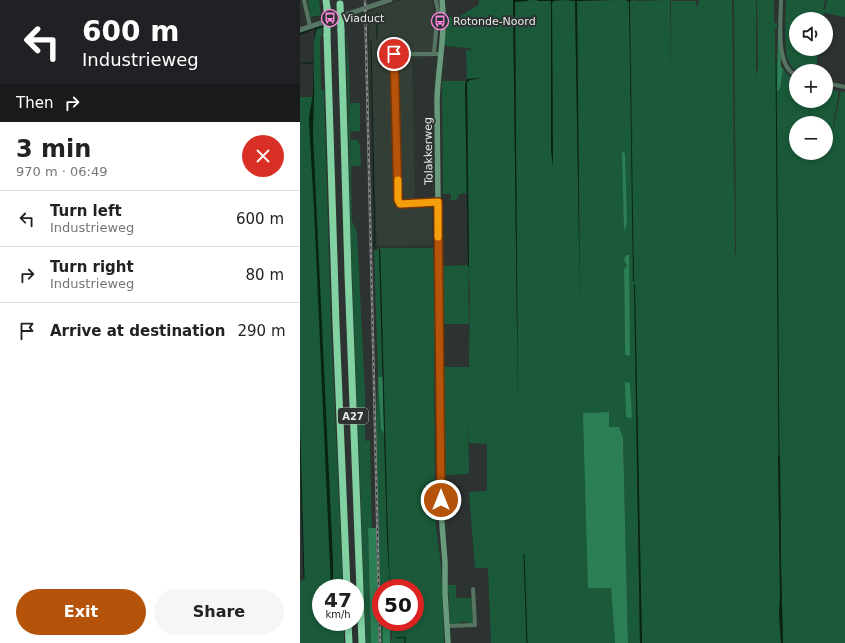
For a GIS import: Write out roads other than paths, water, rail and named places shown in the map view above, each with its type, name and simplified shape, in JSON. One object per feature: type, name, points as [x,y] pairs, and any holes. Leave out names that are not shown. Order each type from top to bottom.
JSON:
[{"type":"highway","name":"A27","points":[[326,0],[336,317],[347,579]]},
{"type":"highway","name":"A27","points":[[340,2],[347,258],[362,643]]},
{"type":"highway","points":[[348,631],[349,643]]},
{"type":"main road","name":"Tolakkerweg","points":[[442,0],[443,27],[437,54],[437,100],[441,512],[448,599],[448,643]]},
{"type":"street","points":[[304,0],[310,26]]},
{"type":"street","points":[[300,30],[390,0]]},
{"type":"street","points":[[781,0],[782,58],[789,71]]},
{"type":"street","points":[[436,1],[438,10],[437,54],[394,54],[398,200],[400,204],[438,202]]},
{"type":"street","points":[[833,84],[845,87]]},
{"type":"street","points":[[448,626],[475,625],[474,589]]},
{"type":"waterway","points":[[377,13],[377,39]]},
{"type":"waterway","points":[[331,24],[337,22]]},
{"type":"waterway","points":[[371,41],[375,249]]},
{"type":"waterway","points":[[776,60],[779,457]]},
{"type":"waterway","points":[[300,63],[313,63]]},
{"type":"waterway","points":[[300,441],[304,578]]},
{"type":"waterway","points":[[524,554],[527,643]]},
{"type":"waterway","points":[[396,638],[405,637],[405,643]]},
{"type":"railway","points":[[365,0],[380,643]]},
{"type":"place","name":"Viaduct","points":[[330,18]]},
{"type":"place","name":"Rotonde-Noord","points":[[440,21]]}]
